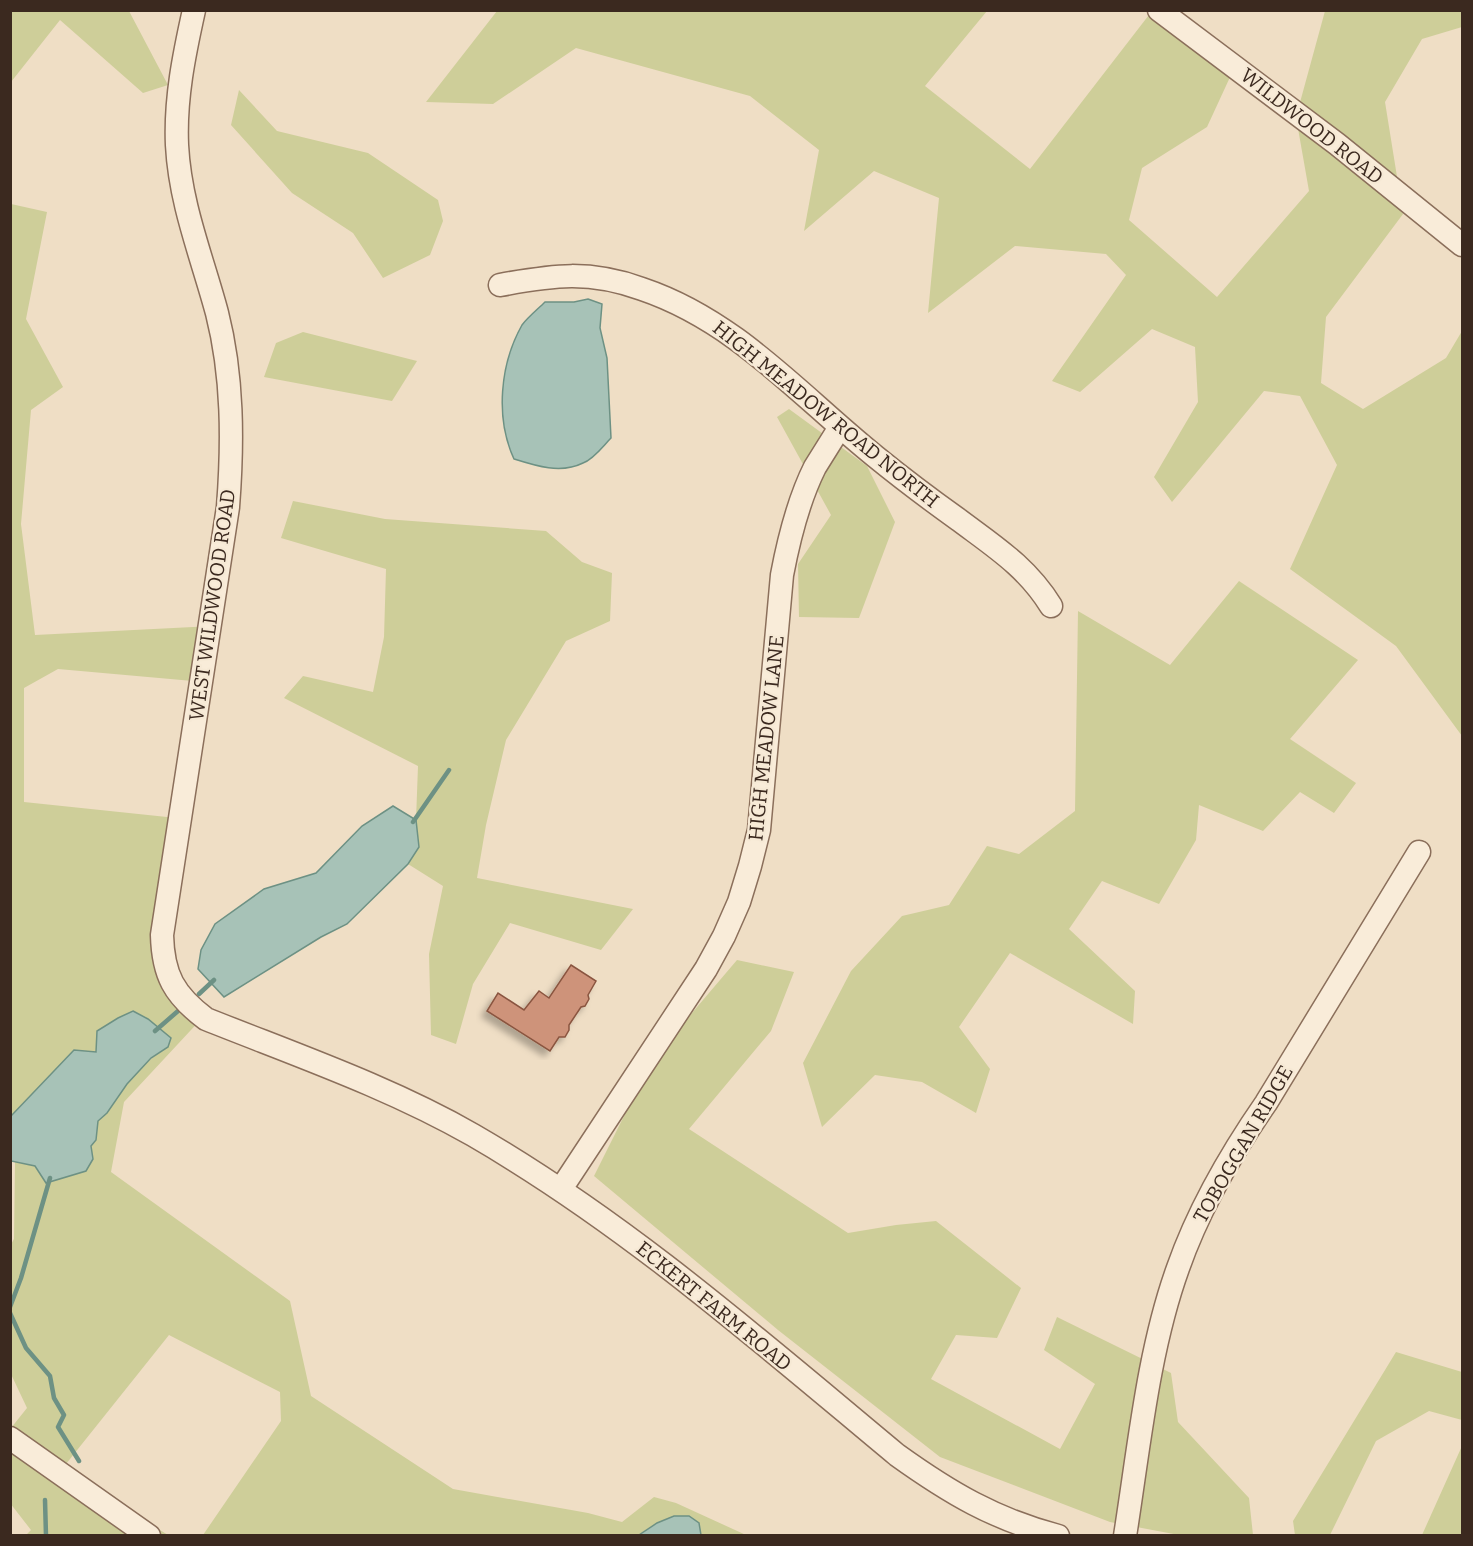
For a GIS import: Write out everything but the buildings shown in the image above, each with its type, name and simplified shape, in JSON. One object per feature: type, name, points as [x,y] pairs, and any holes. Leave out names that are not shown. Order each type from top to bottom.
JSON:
[{"type":"street","name":"WEST WILDWOOD ROAD","points":[[194,10],[181,73],[177,146],[181,185],[189,224],[217,315],[226,363],[231,411],[232,459],[226,522],[162,935],[163,956],[168,975],[177,992],[189,1006],[206,1019],[364,1082]]},
{"type":"street","name":"WILDWOOD ROAD","points":[[1159,10],[1336,144],[1462,245]]},
{"type":"street","name":"HIGH MEADOW ROAD NORTH","points":[[500,285],[550,276],[588,276],[634,286],[670,299],[698,313],[742,341],[886,465],[1008,555],[1030,576],[1052,606]]},
{"type":"street","name":"HIGH MEADOW LANE","points":[[561,1189],[706,969],[739,902],[750,866],[761,813],[782,575],[789,540],[799,506],[816,467],[840,427]]},
{"type":"street","name":"TOBOGGAN RIDGE","points":[[1125,1536],[1155,1350],[1174,1278],[1193,1229],[1216,1181],[1419,852]]},
{"type":"street","name":"ECKERT FARM ROAD","points":[[364,1082],[414,1104],[472,1134],[561,1189],[710,1300],[928,1478],[960,1498],[998,1516],[1058,1536]]},
{"type":"street","points":[[10,1438],[149,1536]]},
{"type":"green space","points":[[11,11],[129,11],[168,85],[143,93],[60,20],[11,82]]},
{"type":"green space","points":[[497,11],[987,11],[925,86],[1030,169],[1152,11],[1231,75],[1207,127],[1142,168],[1129,220],[1217,297],[1309,191],[1296,117],[1325,11],[1462,11],[1462,27],[1422,39],[1385,102],[1403,214],[1326,317],[1321,383],[1363,409],[1446,358],[1462,331],[1462,736],[1396,646],[1290,569],[1337,465],[1300,396],[1264,391],[1172,502],[1154,477],[1198,402],[1195,347],[1152,329],[1080,392],[1052,381],[1126,275],[1106,254],[1015,246],[928,313],[939,198],[874,171],[804,231],[819,150],[750,96],[576,48],[493,104],[426,102]]},
{"type":"green space","points":[[239,90],[277,131],[368,153],[438,200],[443,221],[430,255],[383,278],[353,233],[292,193],[231,125]]},
{"type":"green space","points":[[11,204],[47,212],[26,319],[63,387],[31,410],[21,524],[35,635],[213,626],[204,682],[58,669],[24,688],[24,802],[186,819],[166,966],[204,1016],[124,1102],[111,1172],[290,1301],[311,1396],[453,1489],[588,1513],[622,1522],[654,1497],[676,1503],[746,1535],[701,1535],[699,1523],[691,1519],[676,1517],[660,1522],[639,1536],[203,1535],[281,1421],[280,1392],[169,1335],[62,1469],[168,1535],[26,1535],[31,1530],[10,1503],[11,1428],[27,1408],[10,1372],[10,1246],[14,1239],[15,1162],[35,1166],[46,1182],[62,1177],[93,1159],[91,1146],[96,1140],[98,1121],[140,1069],[168,1047],[158,1029],[148,1019],[96,1052],[74,1050],[11,1116]]},
{"type":"green space","points":[[303,332],[417,361],[392,401],[264,377],[276,343]]},
{"type":"green space","points":[[789,409],[867,466],[895,522],[859,618],[799,617],[798,564],[831,515],[777,417]]},
{"type":"green space","points":[[293,501],[385,519],[546,531],[582,562],[612,573],[610,621],[566,641],[506,740],[486,825],[477,878],[633,909],[601,950],[510,923],[473,984],[456,1044],[431,1035],[429,954],[443,886],[408,864],[419,846],[416,820],[418,766],[284,698],[303,676],[373,692],[384,637],[386,569],[281,538]]},
{"type":"green space","points":[[1239,581],[1358,660],[1290,739],[1356,783],[1334,813],[1300,792],[1263,831],[1199,805],[1196,840],[1159,904],[1102,881],[1069,929],[1135,991],[1133,1024],[1010,953],[959,1027],[990,1069],[976,1113],[922,1082],[875,1075],[822,1127],[803,1063],[851,971],[902,916],[949,905],[987,846],[1019,854],[1075,811],[1078,611],[1170,665]]},
{"type":"green space","points":[[737,960],[794,972],[771,1031],[689,1129],[848,1233],[936,1221],[1021,1288],[997,1338],[956,1335],[931,1379],[1060,1449],[1095,1384],[1044,1350],[1057,1317],[1171,1373],[1178,1422],[1249,1498],[1253,1535],[1179,1535],[1110,1522],[940,1457],[778,1330],[594,1176],[652,1060]]},
{"type":"green space","points":[[1396,1352],[1462,1372],[1462,1420],[1429,1411],[1376,1441],[1330,1535],[1295,1535],[1293,1521]]},
{"type":"green space","points":[[1462,1446],[1462,1535],[1422,1535]]},
{"type":"shaded area","points":[[588,299],[602,304],[600,328],[607,358],[611,438],[591,459],[566,468],[548,468],[514,459],[508,443],[502,409],[505,374],[515,340],[522,325],[545,302],[574,302]]},
{"type":"shaded area","points":[[393,806],[416,820],[419,847],[408,864],[347,924],[321,937],[224,997],[198,969],[201,950],[215,924],[264,889],[316,873],[362,826]]},
{"type":"shaded area","points":[[133,1011],[148,1019],[171,1038],[168,1047],[151,1058],[98,1121],[96,1140],[91,1146],[93,1159],[86,1171],[46,1183],[35,1166],[11,1161],[11,1116],[74,1050],[96,1052],[97,1031]]},
{"type":"shaded area","points":[[674,1516],[689,1516],[699,1523],[701,1535],[639,1535],[657,1523]]},
{"type":"waterway","points":[[413,822],[449,770]]},
{"type":"waterway","points":[[199,994],[214,980]]},
{"type":"waterway","points":[[155,1031],[178,1011]]},
{"type":"waterway","points":[[10,1307],[21,1278],[50,1178]]},
{"type":"waterway","points":[[10,1313],[26,1348],[50,1376],[54,1398],[64,1415],[58,1427],[79,1461]]},
{"type":"waterway","points":[[45,1500],[46,1536]]}]
